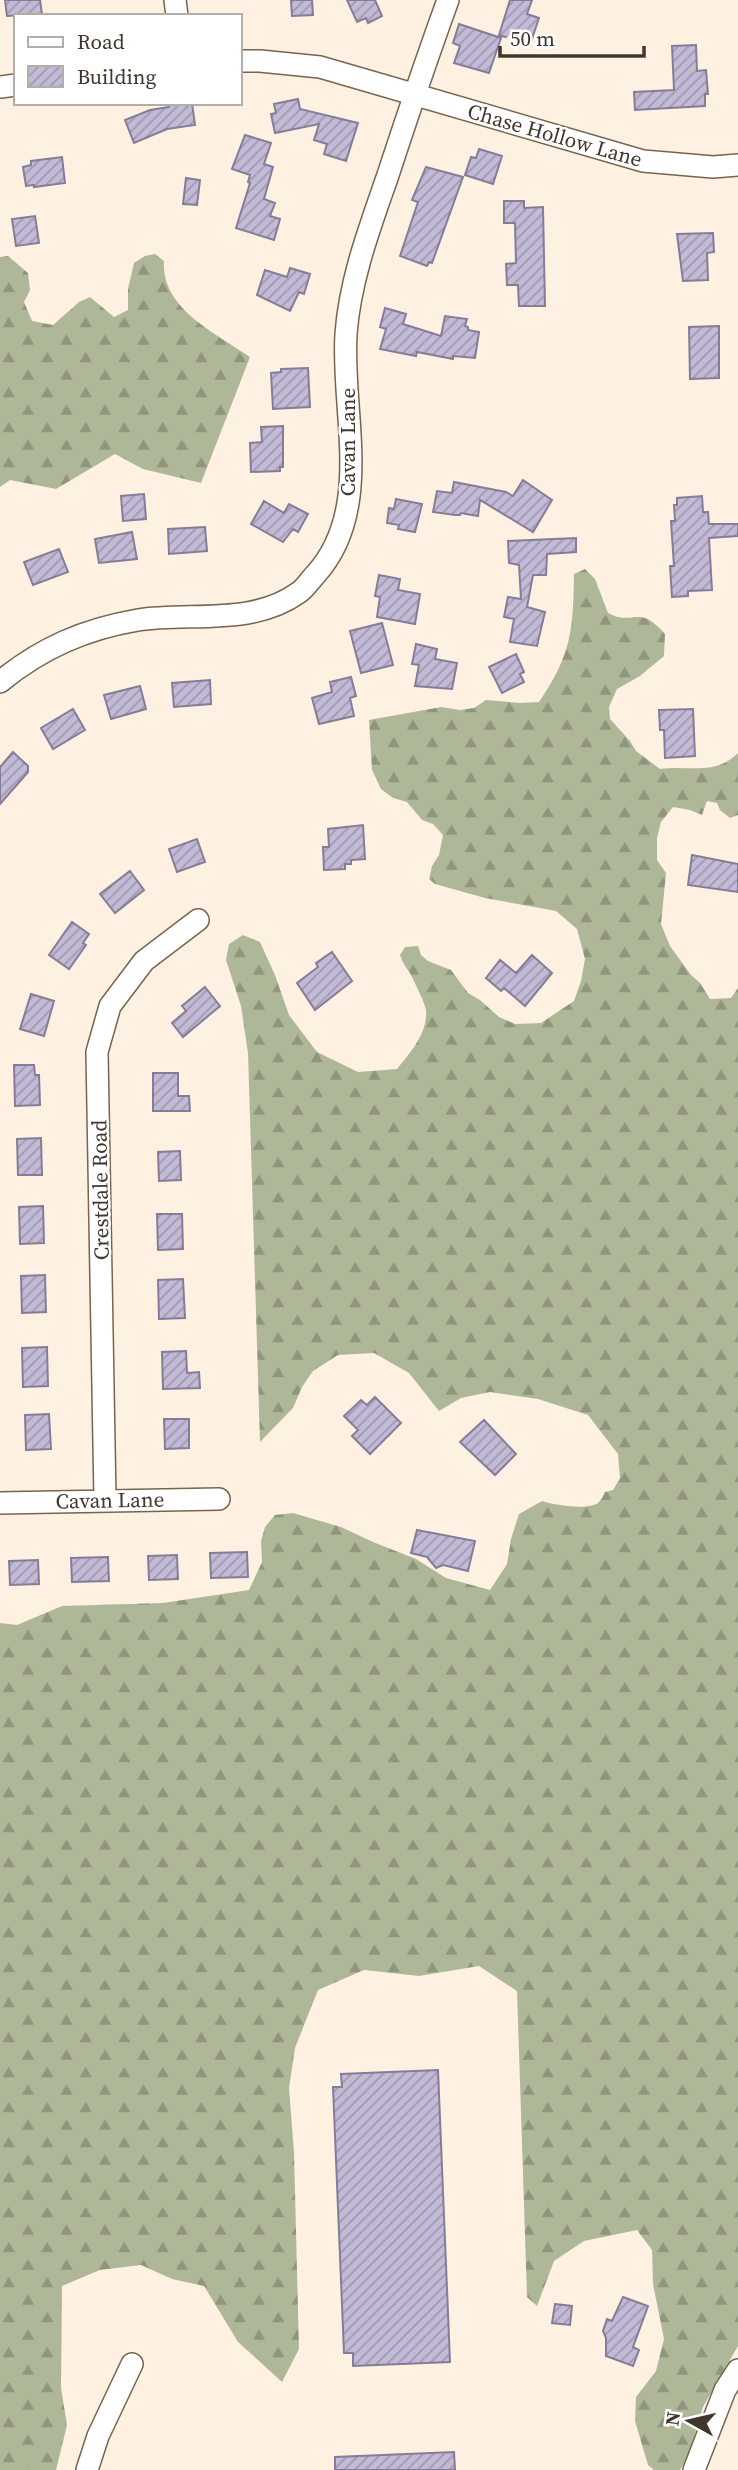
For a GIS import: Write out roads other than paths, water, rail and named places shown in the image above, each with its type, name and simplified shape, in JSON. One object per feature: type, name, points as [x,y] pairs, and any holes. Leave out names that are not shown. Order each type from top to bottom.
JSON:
[{"type":"street","name":"Cavan Lane","points":[[0,682],[22,664],[70,637],[138,620],[231,615],[271,607],[299,593],[323,567],[340,537],[349,502],[346,334],[352,289],[368,233],[447,0]]},
{"type":"street","name":"Chase Hollow Lane","points":[[242,61],[320,67],[643,161],[713,167],[738,165]]},
{"type":"street","name":"Crestdale Road","points":[[105,1500],[97,1052],[110,1006],[144,961],[198,920]]},
{"type":"street","name":"Cavan Lane","points":[[0,1503],[219,1499]]},
{"type":"street","points":[[88,2470],[98,2436],[132,2364]]},
{"type":"street","points":[[694,2470],[725,2390],[738,2370]]}]
